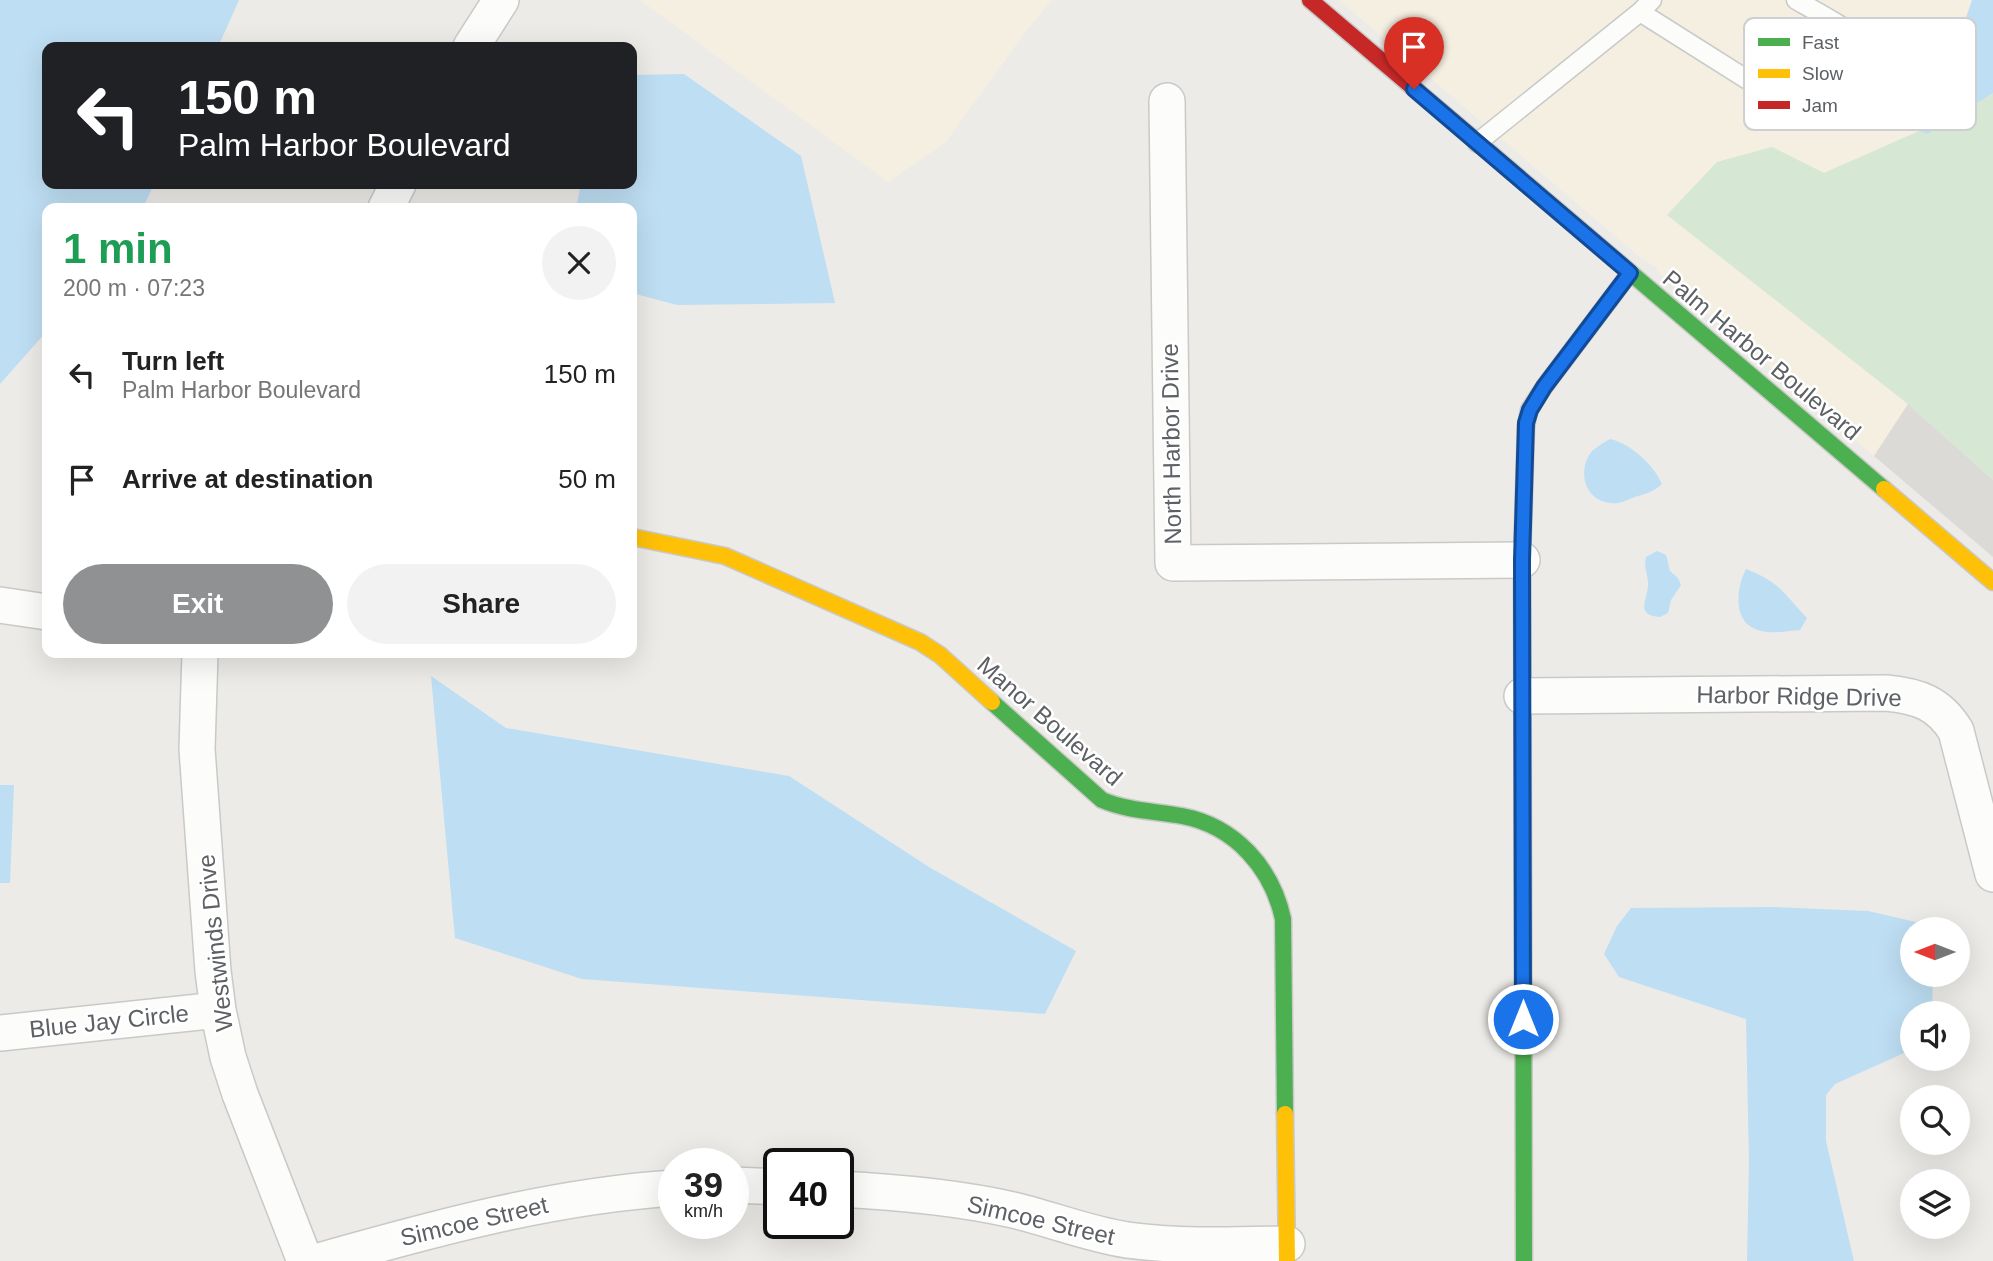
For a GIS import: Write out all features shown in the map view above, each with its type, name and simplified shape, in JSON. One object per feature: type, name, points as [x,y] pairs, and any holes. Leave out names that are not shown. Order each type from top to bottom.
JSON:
[{"type":"street","points":[[474,42],[501,0]]},
{"type":"street","name":"Palm Harbor Boulevard","points":[[1310,0],[1993,582]]},
{"type":"street","name":"North Harbor Drive","points":[[1167,101],[1172,563],[1522,560]]},
{"type":"street","points":[[1524,1261],[1522,560],[1526,423],[1530,410],[1544,387],[1630,273]]},
{"type":"street","name":"Manor Boulevard","points":[[637,538],[725,556],[920,642],[940,655],[1102,800],[1117,807],[1202,820],[1244,847],[1260,864],[1276,891],[1283,919],[1287,1253]]},
{"type":"street","points":[[0,605],[42,611]]},
{"type":"street","name":"Westwinds Drive","points":[[200,658],[197,749],[218,1010],[240,1094],[305,1261]]},
{"type":"street","name":"Harbor Ridge Drive","points":[[1522,696],[1910,695],[1931,704],[1947,716],[1956,731],[1993,874]]},
{"type":"street","name":"Blue Jay Circle","points":[[0,1033],[218,1010]]},
{"type":"street","name":"Simcoe Street","points":[[319,1261],[429,1230],[527,1207],[597,1195],[658,1189]]},
{"type":"street","name":"Simcoe Street","points":[[854,1190],[974,1202],[1125,1240],[1287,1253]]},
{"type":"lane","points":[[1796,0],[1825,18]]},
{"type":"lane","points":[[1477,143],[1646,6],[1744,74]]},
{"type":"shaded area","points":[[640,0],[1052,0],[945,143],[888,182]]},
{"type":"shaded area","points":[[1339,0],[1972,0],[1966,18],[1744,18],[1744,130],[1919,131],[1824,173],[1772,147],[1717,162],[1667,214],[1908,404],[1874,456],[1656,270],[1658,268],[1642,259]]},
{"type":"shaded area","points":[[1908,404],[1993,480],[1993,557],[1874,456]]},
{"type":"green space","points":[[1993,93],[1993,480],[1908,404],[1667,215],[1717,162],[1772,147],[1824,173],[1919,131],[1929,134],[1935,130],[1976,130],[1976,104]]},
{"type":"water","points":[[0,0],[239,0],[220,42],[42,42],[42,189],[152,189],[145,203],[42,203],[42,337],[0,384]]},
{"type":"water","points":[[1972,0],[1993,0],[1993,93],[1976,104],[1976,18],[1966,18]]},
{"type":"water","points":[[684,74],[801,156],[835,303],[677,305],[637,294],[637,203],[577,203],[580,189],[637,189],[637,75]]},
{"type":"water","points":[[1919,130],[1934,130],[1928,134]]},
{"type":"water","points":[[1610,439],[1626,445],[1640,456],[1653,469],[1662,484],[1648,493],[1618,503],[1608,503],[1593,495],[1585,482],[1585,464],[1591,452]]},
{"type":"water","points":[[1657,551],[1666,555],[1670,571],[1681,585],[1671,600],[1668,613],[1660,617],[1647,613],[1644,606],[1648,586],[1646,557]]},
{"type":"water","points":[[1746,569],[1774,584],[1807,618],[1800,630],[1766,632],[1748,624],[1738,602],[1740,584]]},
{"type":"water","points":[[431,676],[506,728],[789,776],[929,867],[1076,951],[1045,1014],[582,979],[455,938]]},
{"type":"water","points":[[0,785],[14,785],[10,883],[0,883]]},
{"type":"water","points":[[1772,907],[1868,911],[1900,918],[1900,987],[1933,987],[1932,1001],[1900,1001],[1900,1055],[1835,1084],[1826,1095],[1826,1141],[1854,1261],[1747,1261],[1749,1161],[1746,1019],[1619,977],[1604,954],[1617,926],[1631,908]]},
{"type":"traffic: fast","points":[[1510,170],[1884,489]]},
{"type":"traffic: fast","points":[[1526,426],[1529,410],[1544,387],[1630,273]]},
{"type":"traffic: fast","points":[[992,702],[1102,800],[1132,809],[1201,821],[1234,840],[1260,867],[1278,900],[1283,919],[1285,1114]]},
{"type":"traffic: fast","points":[[1523,880],[1524,1261]]},
{"type":"traffic: slow","points":[[1523,880],[1522,560],[1526,426]]},
{"type":"traffic: slow","points":[[1884,489],[1993,582]]},
{"type":"traffic: slow","points":[[637,538],[725,556],[920,642],[940,655],[992,702]]},
{"type":"traffic: slow","points":[[1285,1114],[1287,1261]]},
{"type":"traffic: jam","points":[[1310,0],[1510,170]]},
{"type":"route","points":[[1414,89],[1630,273],[1544,387],[1530,410],[1526,423],[1522,560],[1523,1019]]}]
